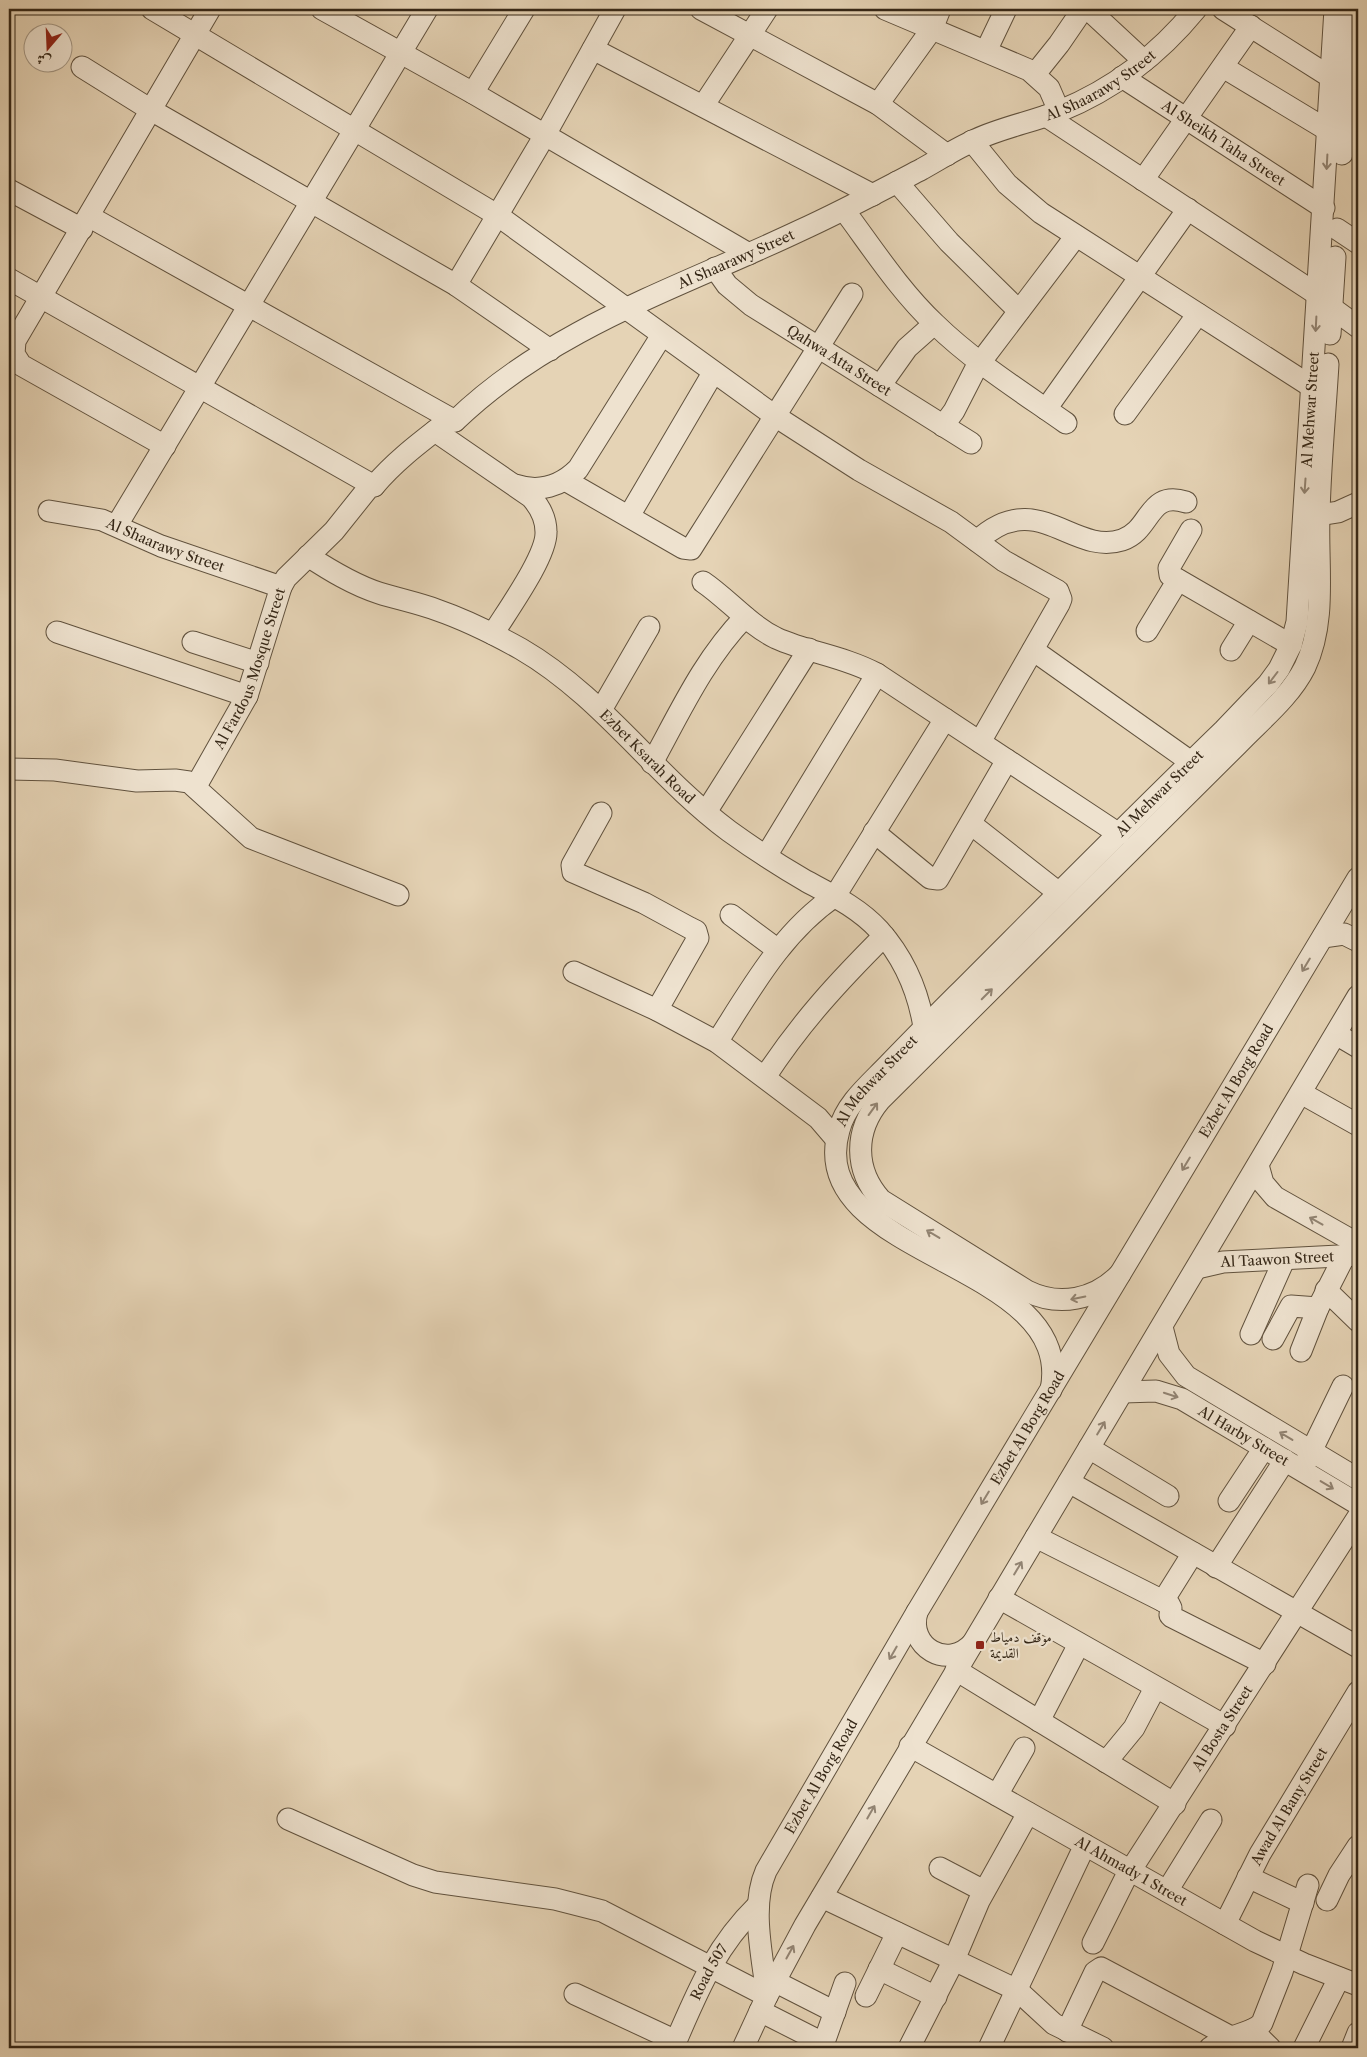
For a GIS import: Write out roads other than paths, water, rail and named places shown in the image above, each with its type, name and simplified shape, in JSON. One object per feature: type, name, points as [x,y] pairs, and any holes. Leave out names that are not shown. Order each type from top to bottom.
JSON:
[{"type":"street","points":[[152,9],[498,215],[626,307],[713,374],[775,416],[852,466],[951,522],[1004,561],[1060,593],[1061,599],[1059,604],[980,742]]},
{"type":"street","points":[[165,446],[21,365],[14,354],[15,342],[210,9]]},
{"type":"street","points":[[322,9],[473,93],[749,254]]},
{"type":"street","points":[[117,525],[427,9]]},
{"type":"street","points":[[473,93],[524,9]]},
{"type":"street","points":[[456,285],[546,135],[616,9]]},
{"type":"street","points":[[701,9],[878,104],[947,155]]},
{"type":"street","points":[[703,106],[767,9]]},
{"type":"street","points":[[885,9],[986,51],[1035,74],[1052,93],[1053,114],[1143,180],[1325,302],[1358,327]]},
{"type":"street","points":[[878,104],[932,29],[940,9]]},
{"type":"street","points":[[986,51],[1006,9]]},
{"type":"street","points":[[1035,74],[1059,44],[1081,9],[1144,61]]},
{"type":"street","name":"Al Shaarawy Street","points":[[308,556],[334,531],[370,486],[374,486],[391,466],[449,420],[455,421],[477,399],[550,350],[626,307],[749,254],[844,210],[972,141],[1008,126],[1053,114],[1086,99],[1144,61],[1166,42],[1196,9]]},
{"type":"street","points":[[1223,9],[1250,19],[1332,78]]},
{"type":"street","name":"Al Mehwar Street","points":[[1051,1390],[1053,1374],[1050,1350],[1028,1302],[880,1200],[868,1184],[861,1166],[860,1145],[864,1126],[880,1100],[1231,737],[1293,686],[1312,649],[1318,608],[1325,302],[1324,208],[1332,78],[1349,10]]},
{"type":"street","name":"Al Mehwar Street","points":[[1120,1274],[1097,1292],[1076,1299],[1028,1302],[864,1212],[853,1201],[842,1182],[837,1161],[836,1139],[842,1119],[852,1102],[924,1027],[1191,762],[1231,737],[1279,670],[1291,644],[1299,607],[1302,528],[1312,387],[1337,229],[1351,116],[1349,10]]},
{"type":"street","points":[[1143,180],[1223,66],[1250,19]]},
{"type":"street","points":[[593,49],[873,195]]},
{"type":"street","points":[[1223,66],[1329,132]]},
{"type":"street","points":[[82,67],[310,204],[456,285],[550,350]]},
{"type":"street","name":"Al Sheikh Taha Street","points":[[1122,77],[1324,208]]},
{"type":"street","points":[[972,141],[992,168],[1015,192],[1045,216],[1312,387]]},
{"type":"street","points":[[897,182],[949,242],[1019,311]]},
{"type":"street","points":[[9,190],[86,223],[250,306],[455,421]]},
{"type":"street","points":[[1046,408],[1188,209]]},
{"type":"street","points":[[844,210],[905,291],[934,324],[980,362],[1066,423]]},
{"type":"street","points":[[1337,229],[1358,243]]},
{"type":"street","points":[[943,426],[954,411],[980,362],[1076,236]]},
{"type":"street","name":"Qahwa Atta Street","points":[[715,268],[727,285],[742,299],[971,443]]},
{"type":"street","points":[[9,279],[374,486]]},
{"type":"street","points":[[565,480],[685,549],[691,549],[852,294]]},
{"type":"street","points":[[1125,414],[1198,314]]},
{"type":"street","points":[[880,386],[901,356],[934,324]]},
{"type":"street","points":[[514,484],[536,488],[552,486],[565,480],[583,462],[662,335]]},
{"type":"street","points":[[629,516],[713,374]]},
{"type":"street","points":[[435,431],[514,484],[537,505],[546,523],[547,534],[542,553],[493,634]]},
{"type":"street","points":[[977,541],[996,527],[1026,520],[1041,521],[1093,540],[1116,542],[1136,532],[1159,504],[1172,500],[1186,502]]},
{"type":"street","points":[[1319,515],[1338,512],[1358,503]]},
{"type":"street","name":"Al Shaarawy Street","points":[[49,511],[80,515],[117,525],[161,546],[281,587]]},
{"type":"street","points":[[1191,530],[1169,568],[1170,575],[1291,644]]},
{"type":"street","name":"Ezbet Ksarah Road","points":[[308,556],[335,573],[363,587],[452,615],[493,634],[550,668],[601,710],[652,763],[706,812],[766,856],[835,896],[865,917],[884,936],[909,974],[921,1009],[924,1027]]},
{"type":"street","name":"Al Fardous Mosque Street","points":[[196,786],[247,696],[281,587],[293,570],[308,556]]},
{"type":"street","points":[[1148,630],[1178,580]]},
{"type":"street","points":[[703,582],[745,617],[774,637],[844,659],[877,674],[1119,834]]},
{"type":"street","points":[[652,763],[703,670],[722,642],[745,617]]},
{"type":"street","points":[[1230,650],[1249,621]]},
{"type":"street","points":[[601,710],[649,627]]},
{"type":"street","points":[[57,632],[247,696]]},
{"type":"street","points":[[192,642],[258,663]]},
{"type":"street","points":[[706,812],[808,649]]},
{"type":"street","points":[[1033,650],[1191,762]]},
{"type":"street","points":[[766,856],[877,674]]},
{"type":"street","points":[[717,1042],[778,950],[812,911],[835,896],[945,719]]},
{"type":"street","points":[[874,832],[930,878],[935,880],[940,877],[1008,760]]},
{"type":"street","points":[[9,769],[55,770],[137,781],[182,780],[196,786],[234,825],[251,838],[270,848],[398,895]]},
{"type":"street","points":[[601,813],[572,865],[573,872],[644,903],[696,931],[698,938],[657,1010]]},
{"type":"street","points":[[971,824],[1059,894]]},
{"type":"street","name":"Ezbet Al Borg Road","points":[[767,1996],[758,1904],[761,1884],[766,1871],[917,1612],[1358,878]]},
{"type":"street","points":[[731,915],[778,950]]},
{"type":"street","points":[[1323,937],[1339,934],[1358,940]]},
{"type":"street","points":[[765,1077],[791,1037],[821,1000],[884,936]]},
{"type":"street","points":[[574,972],[657,1010],[717,1042],[826,1124],[836,1139]]},
{"type":"street","points":[[743,2048],[767,1996],[910,1746],[1358,996]]},
{"type":"street","points":[[1336,1034],[1358,1048]]},
{"type":"street","points":[[1301,1093],[1358,1125]]},
{"type":"street","name":"Al Taawon Street","points":[[1258,1165],[1263,1184],[1275,1197],[1354,1252]]},
{"type":"street","points":[[1301,1351],[1322,1300],[1354,1252]]},
{"type":"street","name":"Al Taawon Street","points":[[1197,1268],[1223,1262],[1284,1260],[1354,1252]]},
{"type":"street","points":[[1251,1334],[1284,1260]]},
{"type":"street","points":[[1273,1339],[1290,1306],[1322,1300],[1355,1310]]},
{"type":"street","name":"Al Harby Street","points":[[1162,1326],[1169,1354],[1186,1376],[1358,1479]]},
{"type":"street","points":[[1216,1567],[1293,1465],[1311,1451],[1343,1386]]},
{"type":"street","name":"Al Harby Street","points":[[1123,1392],[1150,1390],[1176,1396],[1358,1504]]},
{"type":"street","points":[[1089,1448],[1168,1496]]},
{"type":"street","points":[[1229,1501],[1264,1448]]},
{"type":"street","points":[[1069,1482],[1358,1647]]},
{"type":"street","name":"Al Bosta Street","points":[[1092,1943],[1110,1906],[1131,1870],[1358,1517]]},
{"type":"street","points":[[1036,1537],[1163,1601],[1171,1606],[1170,1615],[1172,1617],[1265,1664]]},
{"type":"street","points":[[1163,1601],[1193,1553]]},
{"type":"street","points":[[999,1598],[1225,1726]]},
{"type":"street","points":[[917,1612],[916,1632],[923,1646],[931,1652],[941,1655],[956,1655],[972,1643]]},
{"type":"street","points":[[1039,1721],[1080,1644]]},
{"type":"street","points":[[956,1670],[1175,1804]]},
{"type":"street","points":[[1106,1762],[1134,1728],[1155,1688]]},
{"type":"street","name":"Awad Al Bany Street","points":[[1225,1924],[1248,1877],[1358,1692]]},
{"type":"street","name":"Al Ahmady 1 Street","points":[[910,1746],[1225,1924],[1287,1956],[1353,1982]]},
{"type":"street","points":[[996,1795],[1024,1748]]},
{"type":"street","points":[[909,2048],[954,1960],[984,1891],[1028,1813]]},
{"type":"street","points":[[288,1819],[405,1872],[435,1882],[563,1901],[602,1911],[767,1996],[822,2046],[845,1983]]},
{"type":"street","points":[[1167,1891],[1211,1820]]},
{"type":"street","points":[[989,2048],[1085,1845]]},
{"type":"street","points":[[1327,1900],[1339,1875],[1358,1846]]},
{"type":"street","points":[[940,1868],[984,1891]]},
{"type":"street","points":[[1210,2048],[1229,2036],[1252,2030],[1259,2026],[1264,2019],[1287,1956],[1305,1894],[1248,1877]]},
{"type":"street","points":[[822,1897],[1017,1990],[1048,2019],[1067,2031],[1103,2048]]},
{"type":"street","name":"Road 507","points":[[674,2044],[710,1966],[728,1937],[758,1904]]},
{"type":"street","points":[[866,1996],[897,1933]]},
{"type":"street","points":[[1067,2031],[1095,1972],[1101,1968],[1229,2036]]},
{"type":"street","points":[[879,1969],[936,1997]]},
{"type":"street","points":[[1304,2048],[1353,1982]]},
{"type":"street","points":[[574,1994],[674,2044]]},
{"type":"street","points":[[767,1996],[835,2012]]},
{"type":"street","points":[[1252,2030],[1270,2048]]},
{"type":"street","points":[[1352,2048],[1358,2033]]},
{"type":"place","name":"موقف دمياط القديمة","points":[[980,1645]]}]
